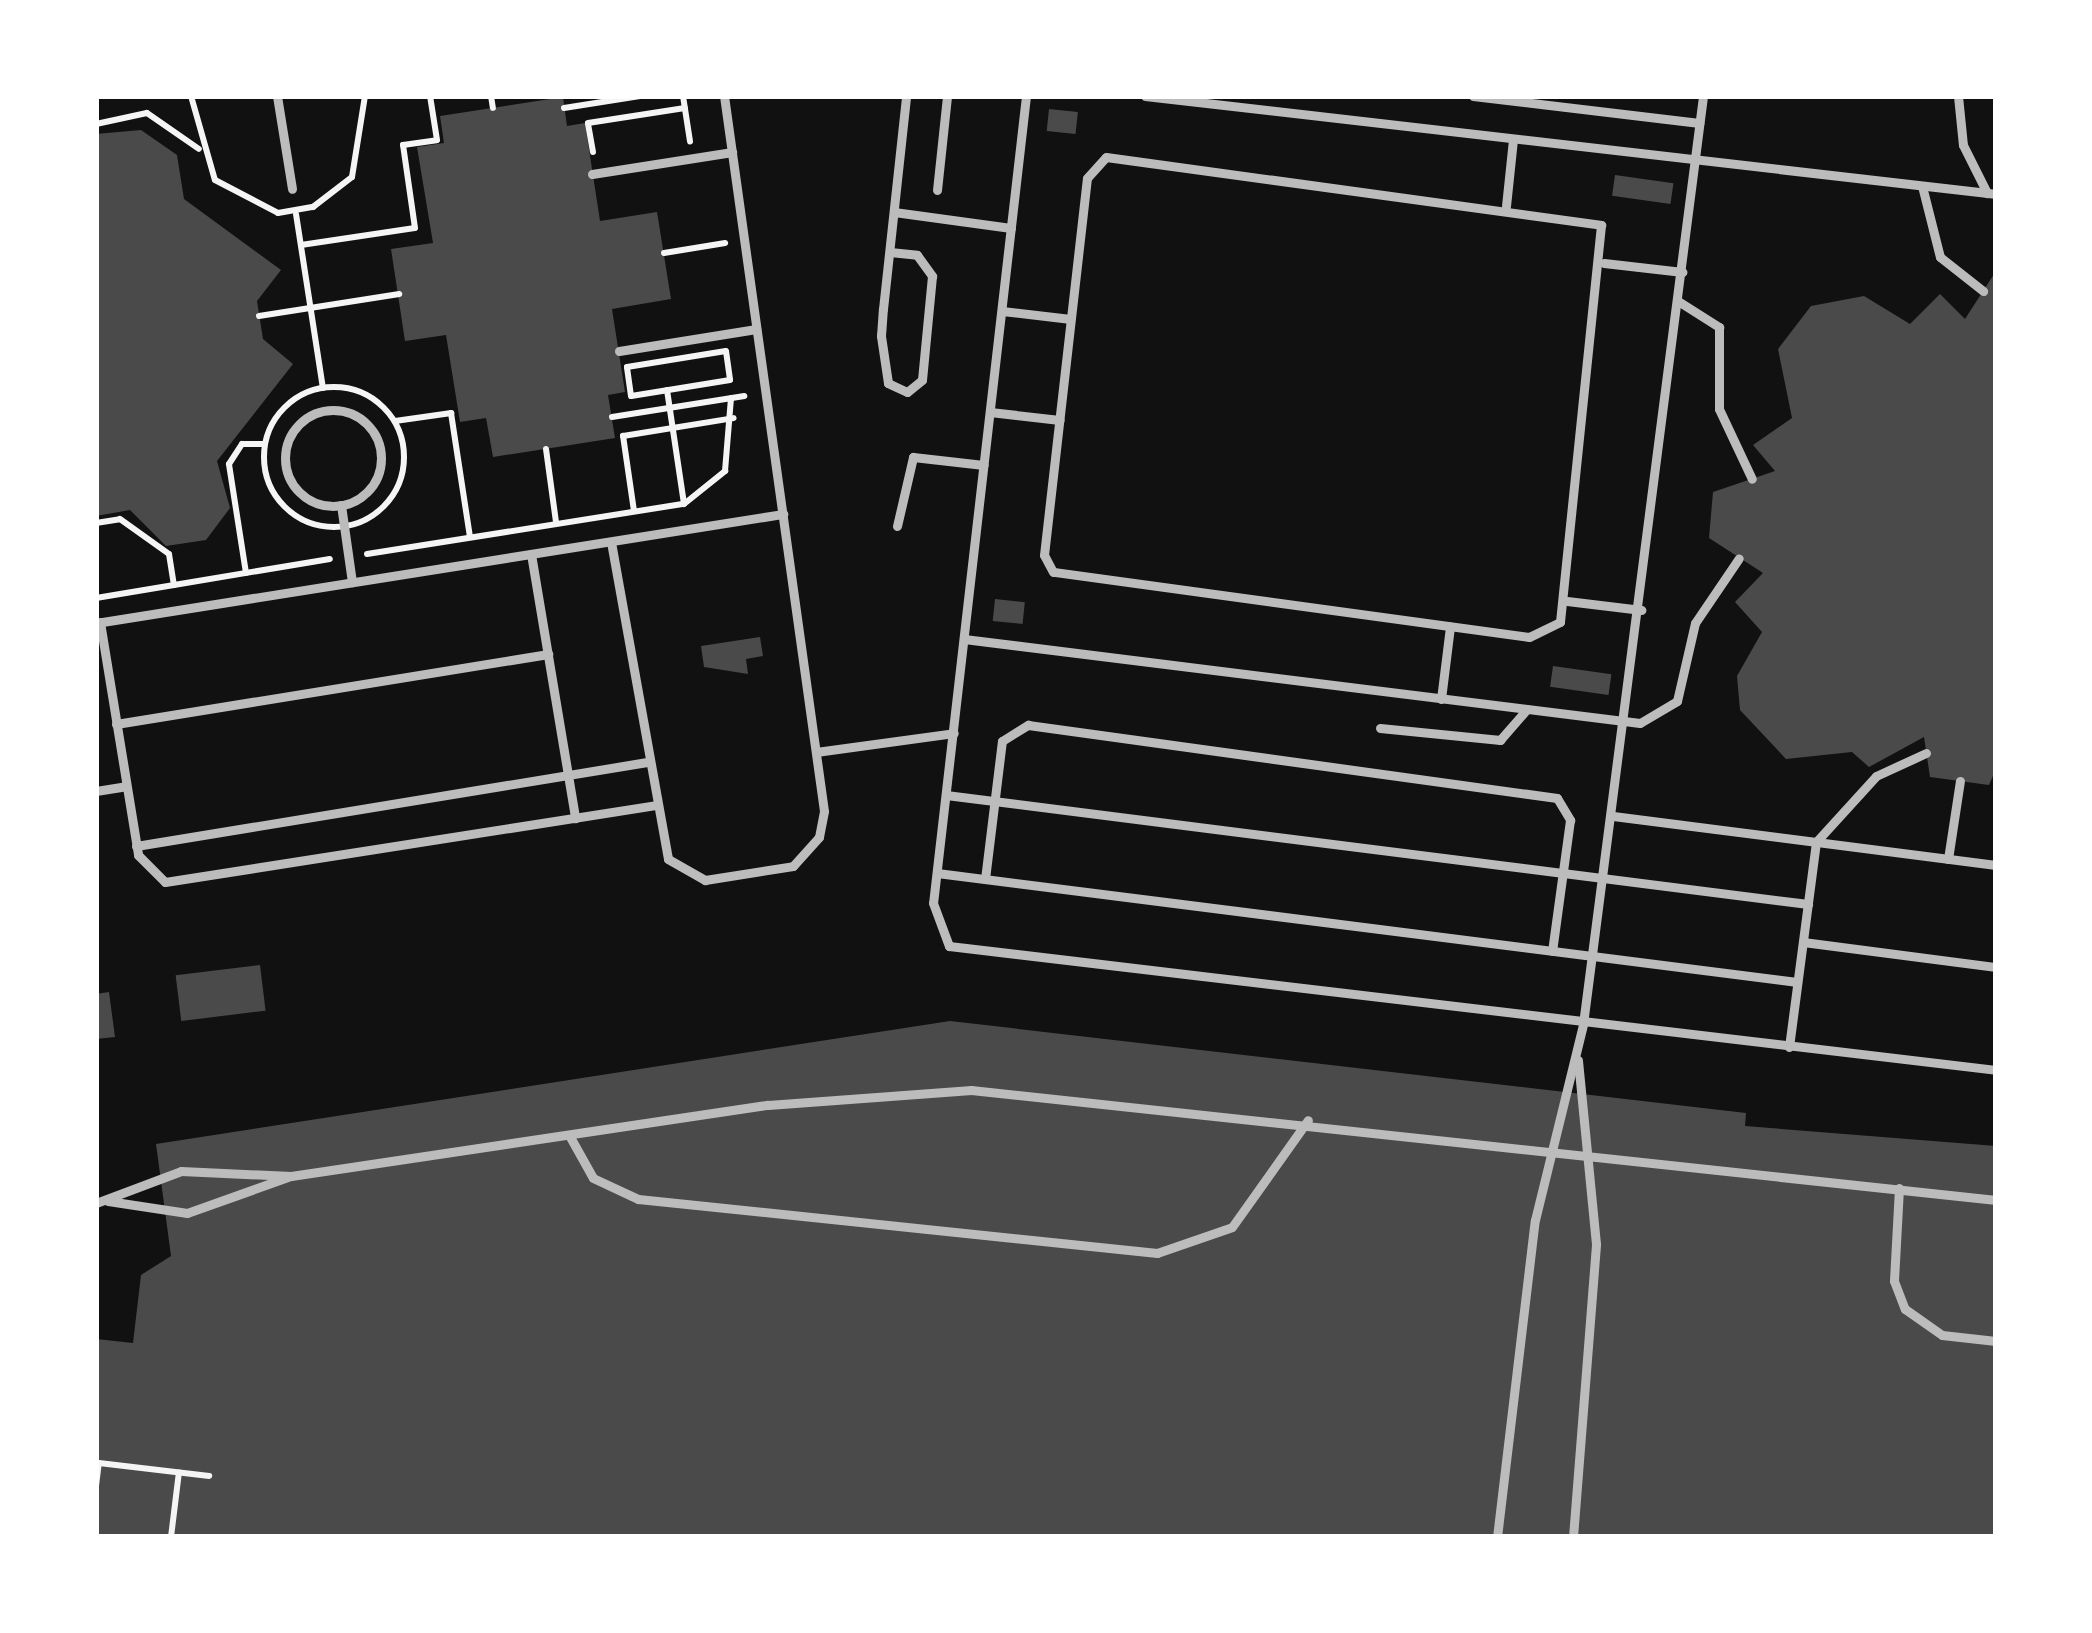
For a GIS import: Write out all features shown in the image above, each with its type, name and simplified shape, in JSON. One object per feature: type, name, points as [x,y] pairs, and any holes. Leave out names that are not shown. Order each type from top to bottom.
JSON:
[{"type":"lane","points":[[278,96],[292,189]]},
{"type":"lane","points":[[611,542],[663,849],[685,874],[781,871],[812,849],[823,825],[724,96]]},
{"type":"lane","points":[[890,253],[916,255],[932,276],[922,380],[907,392],[889,383],[882,350],[890,253],[906,96]]},
{"type":"lane","points":[[937,190],[947,96]]},
{"type":"lane","points":[[1026,96],[946,795],[936,927],[970,955],[1996,1070]]},
{"type":"lane","points":[[1144,96],[1991,194]]},
{"type":"lane","points":[[1473,96],[1700,122]]},
{"type":"lane","points":[[1497,1537],[1534,1220],[1578,1060],[1627,722],[1703,96]]},
{"type":"lane","points":[[1958,96],[1963,145],[1991,194]]},
{"type":"lane","points":[[1506,206],[1513,139]]},
{"type":"lane","points":[[592,174],[732,152]]},
{"type":"lane","points":[[1106,157],[1596,220],[1604,263],[1567,601],[1541,635],[1059,576],[1045,555],[1088,170],[1106,157]]},
{"type":"lane","points":[[1922,186],[1940,257],[1983,291]]},
{"type":"lane","points":[[894,212],[1011,228]]},
{"type":"lane","points":[[1604,263],[1682,272]]},
{"type":"lane","points":[[1678,301],[1719,327],[1719,410],[1752,479]]},
{"type":"lane","points":[[1001,311],[1071,319]]},
{"type":"lane","points":[[619,351],[756,329]]},
{"type":"lane","points":[[326,411],[352,414],[379,444],[374,483],[341,505],[303,495],[285,459],[292,434],[326,411]]},
{"type":"lane","points":[[990,412],[1060,420]]},
{"type":"lane","points":[[897,526],[913,457],[984,465]]},
{"type":"lane","points":[[341,505],[352,582]]},
{"type":"lane","points":[[654,805],[184,883],[156,878],[136,846],[98,622],[783,514]]},
{"type":"lane","points":[[531,554],[574,818]]},
{"type":"lane","points":[[964,639],[1651,722],[1677,701],[1695,623],[1739,558]]},
{"type":"lane","points":[[1567,601],[1640,610]]},
{"type":"lane","points":[[1441,699],[1450,627]]},
{"type":"lane","points":[[116,724],[548,654]]},
{"type":"lane","points":[[1380,728],[1500,740],[1527,709]]},
{"type":"lane","points":[[985,879],[1005,735],[1028,725],[1557,798],[1570,820],[1552,951]]},
{"type":"lane","points":[[816,752],[954,734]]},
{"type":"lane","points":[[1789,1047],[1816,842],[1876,776],[1926,753]]},
{"type":"lane","points":[[136,846],[647,763]]},
{"type":"lane","points":[[1948,859],[1960,781]]},
{"type":"lane","points":[[96,791],[126,786]]},
{"type":"lane","points":[[946,795],[1808,904]]},
{"type":"lane","points":[[1613,816],[1996,865]]},
{"type":"lane","points":[[938,873],[1797,982]]},
{"type":"lane","points":[[1803,942],[1996,967]]},
{"type":"lane","points":[[1573,1537],[1596,1244],[1578,1060]]},
{"type":"lane","points":[[102,1202],[131,1182],[181,1171],[291,1176],[569,1135],[954,1090],[1308,1120],[1996,1199]]},
{"type":"lane","points":[[569,1135],[593,1178],[638,1199],[1156,1253],[1232,1227],[1308,1120]]},
{"type":"lane","points":[[102,1202],[187,1214],[291,1176]]},
{"type":"lane","points":[[1899,1188],[1894,1281],[1905,1309],[1942,1335],[1996,1341]]},
{"type":"path","points":[[301,245],[415,228],[403,145],[437,140],[430,96]]},
{"type":"path","points":[[491,96],[493,108]]},
{"type":"path","points":[[564,108],[640,96]]},
{"type":"path","points":[[671,145],[690,142],[683,96]]},
{"type":"path","points":[[613,154],[594,157],[588,123],[686,108]]},
{"type":"path","points":[[96,124],[148,113],[199,148]]},
{"type":"path","points":[[292,189],[323,388]]},
{"type":"path","points":[[664,253],[744,240]]},
{"type":"path","points":[[260,316],[398,294]]},
{"type":"path","points":[[726,351],[730,380],[667,390],[631,396],[627,367],[726,351]]},
{"type":"path","points":[[395,421],[398,486],[377,512],[344,526],[283,505],[265,444],[279,412],[323,388],[357,390],[395,421],[451,413],[470,537]]},
{"type":"path","points":[[667,390],[684,504]]},
{"type":"path","points":[[612,417],[766,393]]},
{"type":"path","points":[[96,598],[684,504],[725,471],[735,418],[731,398]]},
{"type":"path","points":[[634,511],[622,436],[735,418]]},
{"type":"path","points":[[246,573],[229,464],[242,444],[265,444]]},
{"type":"path","points":[[546,449],[560,550]]},
{"type":"path","points":[[96,523],[120,519],[169,554],[174,585]]},
{"type":"path","points":[[96,1486],[99,1463],[209,1475]]},
{"type":"path","points":[[171,1537],[178,1472]]},
{"type":"building","points":[[563,97],[567,126],[585,123],[600,221],[657,212],[671,299],[612,309],[625,392],[608,395],[615,438],[493,457],[486,418],[460,422],[446,335],[405,341],[391,249],[433,243],[417,147],[444,143],[440,116]]},
{"type":"building","points":[[1049,109],[1078,112],[1076,134],[1047,131]]},
{"type":"building","points":[[141,130],[177,155],[184,199],[281,270],[257,301],[263,339],[293,364],[217,461],[230,508],[206,540],[166,546],[130,510],[96,516],[96,134]]},
{"type":"building","points":[[1615,175],[1673,183],[1671,204],[1612,196]]},
{"type":"building","points":[[1996,271],[1996,769],[1989,785],[1930,777],[1924,737],[1869,767],[1852,752],[1786,759],[1740,710],[1737,676],[1762,632],[1735,602],[1763,573],[1709,538],[1713,492],[1775,471],[1753,445],[1792,418],[1778,349],[1811,306],[1864,296],[1910,324],[1940,294],[1965,319]]},
{"type":"building","points":[[995,599],[1025,602],[1023,624],[993,621]]},
{"type":"building","points":[[760,637],[763,656],[746,659],[748,674],[704,667],[701,646]]},
{"type":"building","points":[[1553,666],[1611,674],[1609,695],[1550,687]]},
{"type":"building","points":[[260,965],[266,1011],[181,1021],[176,975]]},
{"type":"building","points":[[109,992],[115,1037],[96,1039],[96,994]]},
{"type":"building","points":[[950,1021],[1746,1113],[1745,1126],[1996,1146],[1996,1537],[96,1537],[96,1339],[133,1343],[141,1275],[171,1256],[156,1144]]}]
